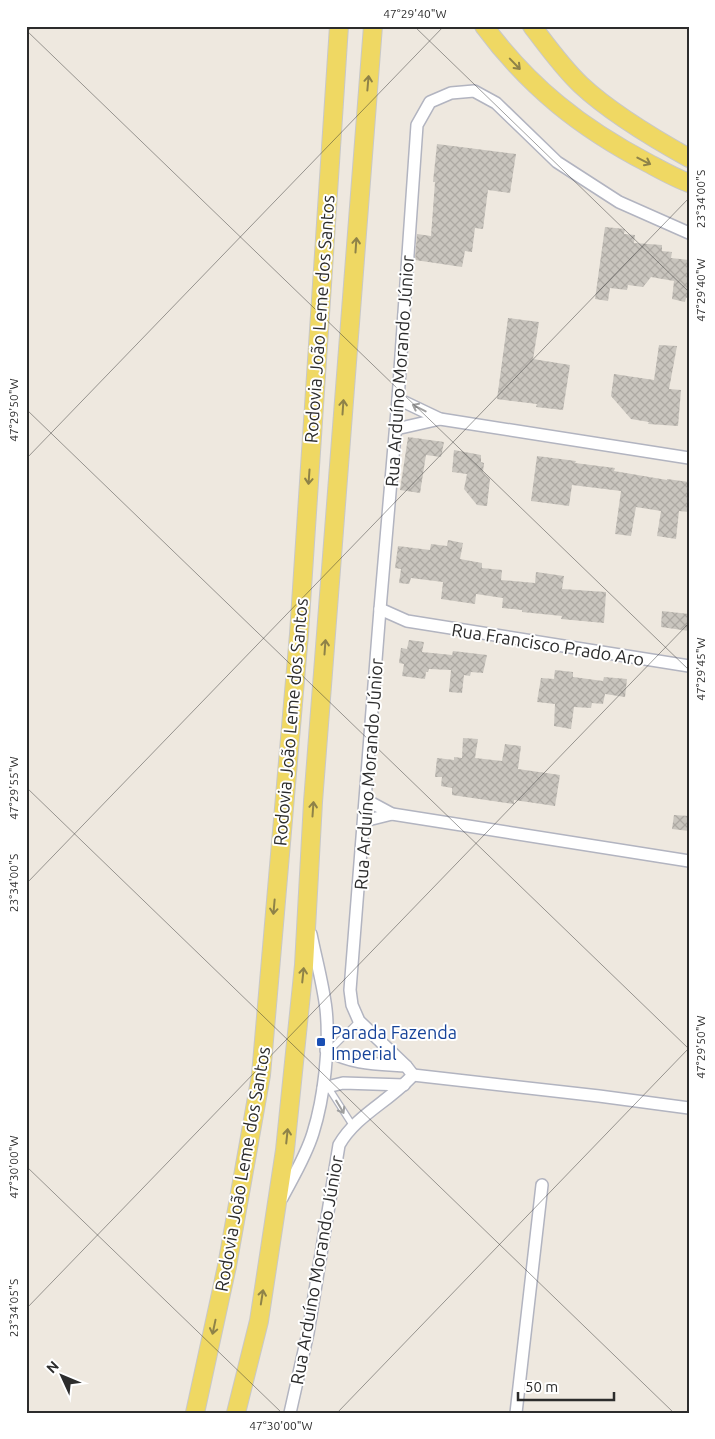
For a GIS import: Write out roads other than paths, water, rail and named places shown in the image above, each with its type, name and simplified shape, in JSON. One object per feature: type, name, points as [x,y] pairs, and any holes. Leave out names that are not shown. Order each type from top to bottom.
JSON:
[{"type":"main road","name":"Rodovia João Leme dos Santos","points":[[195,1413],[227,1266],[261,1074],[299,634],[339,26]]},
{"type":"main road","points":[[484,26],[502,50],[539,89],[572,117],[626,152],[689,183]]},
{"type":"main road","points":[[533,27],[553,55],[582,85],[621,116],[689,158]]},
{"type":"main road","name":"Rodovia João Leme dos Santos","points":[[236,1413],[259,1321],[276,1211],[285,1150],[304,965],[313,802],[373,28]]},
{"type":"street","name":"Rua Arduíno Morando Júnior","points":[[290,1413],[308,1333],[339,1145],[353,1126],[404,1085],[410,1071],[359,1021],[352,1006],[350,990],[396,429],[417,125],[430,102],[451,93],[474,91],[496,103],[557,162],[619,202],[689,233]]},
{"type":"street","points":[[398,399],[440,419],[689,458]]},
{"type":"street","points":[[396,429],[440,419]]},
{"type":"street","name":"Rua Francisco Prado Aro","points":[[380,609],[407,621],[689,666]]},
{"type":"street","name":"Rua Francisco Prado Aro","points":[[379,627],[407,621]]},
{"type":"street","points":[[366,800],[392,814],[689,861]]},
{"type":"street","points":[[364,821],[392,814]]},
{"type":"street","points":[[276,1211],[307,1149],[326,1088],[328,1050],[326,1010],[306,915]]},
{"type":"street","points":[[328,1050],[343,1059],[360,1063],[689,1108]]},
{"type":"street","points":[[326,1088],[343,1083],[404,1085]]},
{"type":"street","points":[[516,1413],[542,1185]]},
{"type":"lane","points":[[328,1050],[359,1021]]},
{"type":"lane","points":[[326,1088],[353,1126]]},
{"type":"place","name":"Parada Fazenda Imperial","points":[[321,1042]]}]
